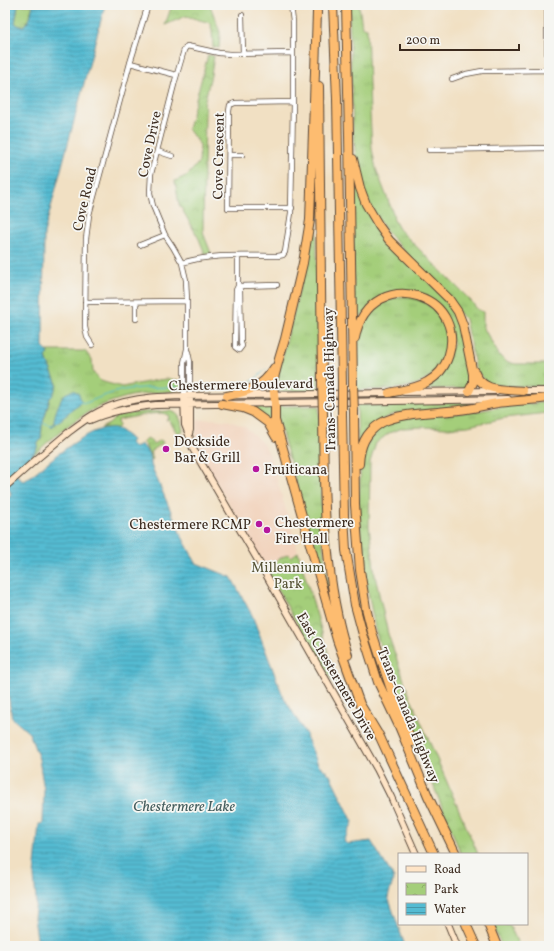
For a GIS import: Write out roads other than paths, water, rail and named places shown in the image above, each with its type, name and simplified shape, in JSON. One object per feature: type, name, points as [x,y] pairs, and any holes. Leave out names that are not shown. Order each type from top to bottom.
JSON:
[{"type":"highway","name":"Trans-Canada Highway","points":[[333,5],[337,99],[344,515],[346,550],[355,605],[378,682],[399,726],[428,796],[456,853]]},
{"type":"highway","points":[[346,5],[355,505],[360,570],[366,608],[372,632],[393,696],[457,853]]},
{"type":"highway","name":"Trans-Canada Highway","points":[[316,8],[320,144],[322,383],[326,538],[329,565],[339,624],[360,690],[434,853]]},
{"type":"highway","points":[[227,396],[243,393],[256,387],[269,376],[278,359],[285,340],[303,263],[310,220],[316,8]]},
{"type":"highway","points":[[349,135],[357,179],[361,192],[379,226],[389,240],[444,294],[458,312],[463,325],[473,378],[473,383],[469,392]]},
{"type":"highway","points":[[352,356],[360,320],[368,309],[378,301],[398,294],[414,295],[429,301],[439,310],[449,328],[451,340],[449,354],[443,367],[429,382],[415,388],[389,393]]},
{"type":"highway","points":[[278,359],[273,384],[275,420],[282,448],[337,640],[360,704],[381,739]]},
{"type":"highway","points":[[471,365],[478,379],[486,386],[491,388],[523,390]]},
{"type":"highway","points":[[355,505],[359,457],[362,445],[367,435],[382,423],[403,415],[460,410],[549,398]]},
{"type":"highway","points":[[222,404],[243,408],[253,412],[268,423],[282,448]]},
{"type":"highway","points":[[466,925],[476,946]]},
{"type":"highway","points":[[488,925],[497,946]]},
{"type":"main road","name":"Chestermere Boulevard","points":[[82,422],[104,414],[156,405],[222,404],[274,399],[389,393],[523,390],[549,391]]},
{"type":"main road","points":[[373,401],[398,398],[458,396],[469,392]]},
{"type":"main road","name":"Chestermere Boulevard","points":[[5,487],[82,422],[93,414],[118,403],[149,398],[187,396],[373,401],[549,398]]},
{"type":"main road","points":[[187,396],[187,404]]},
{"type":"main road","name":"East Chestermere Drive","points":[[187,404],[190,430],[189,435],[193,449],[377,769],[416,853]]},
{"type":"main road","points":[[448,925],[458,946]]},
{"type":"street","name":"Cove Road","points":[[92,345],[87,337],[85,327],[87,229],[130,64],[148,5]]},
{"type":"street","points":[[182,264],[203,258],[283,255],[285,252],[292,208],[293,22],[291,5]]},
{"type":"street","points":[[547,5],[547,70],[549,94]]},
{"type":"street","points":[[242,15],[243,54]]},
{"type":"street","name":"Cove Drive","points":[[187,396],[184,363],[187,349],[186,280],[182,264],[174,247],[165,235],[153,206],[150,193],[151,174],[176,75],[184,50],[187,46],[230,54],[292,53]]},
{"type":"street","points":[[130,64],[176,75]]},
{"type":"street","points":[[452,79],[466,74],[482,71],[547,70]]},
{"type":"street","name":"Cove Crescent","points":[[292,208],[228,208],[230,105],[235,103],[293,102]]},
{"type":"street","points":[[429,150],[549,148]]},
{"type":"street","points":[[157,151],[172,156]]},
{"type":"street","points":[[229,155],[242,155]]},
{"type":"street","points":[[140,245],[165,235]]},
{"type":"street","points":[[238,256],[235,347],[239,350],[242,346],[240,289],[238,286]]},
{"type":"street","points":[[238,286],[277,285]]},
{"type":"street","points":[[85,302],[187,301]]},
{"type":"street","points":[[136,302],[136,319]]},
{"type":"water","name":"Chestermere Lake","points":[[5,5],[18,5],[15,23],[19,26],[23,26],[30,17],[33,5],[105,5],[44,233],[43,347],[48,353],[46,356],[47,361],[57,384],[53,395],[50,398],[42,426],[41,439],[37,448],[31,457],[15,471],[18,477],[24,481],[68,447],[93,432],[104,428],[114,428],[119,430],[132,440],[130,443],[135,448],[140,444],[146,450],[181,535],[196,563],[231,577],[252,615],[283,696],[307,736],[318,764],[330,775],[353,822],[344,841],[347,844],[371,841],[394,878],[388,897],[405,946],[38,945],[34,918],[36,900],[34,876],[39,824],[43,824],[44,790],[39,759],[29,733],[12,718],[5,676],[5,672],[7,671],[6,667],[8,666],[8,653],[5,648],[5,501],[11,495],[10,491],[5,485]]},
{"type":"water","points":[[73,390],[79,395],[81,401],[63,418],[50,427],[54,423],[62,397]]},
{"type":"waterway","points":[[199,386],[233,387],[246,384],[258,377],[266,369]]},
{"type":"waterway","points":[[80,402],[86,403],[102,396],[130,389],[177,387]]},
{"type":"waterway","points":[[43,423],[51,425]]},
{"type":"place","name":"Dockside Bar & Grill","points":[[166,449]]},
{"type":"place","name":"Fruiticana","points":[[256,469]]},
{"type":"place","name":"Chestermere RCMP","points":[[259,524]]},
{"type":"place","name":"Chestermere Fire Hall","points":[[267,530]]},
{"type":"park label","name":"Millennium Park","points":[[288,576]]}]
